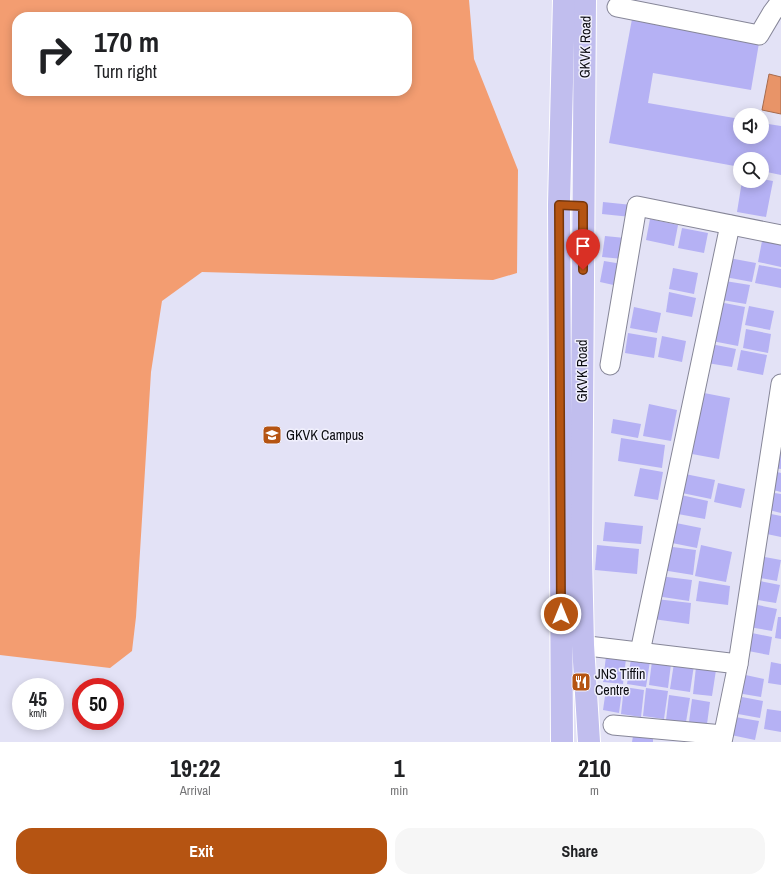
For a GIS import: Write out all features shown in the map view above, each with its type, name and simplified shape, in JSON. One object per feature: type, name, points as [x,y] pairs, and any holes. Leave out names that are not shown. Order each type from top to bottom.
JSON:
[{"type":"main road","name":"GKVK Road","points":[[562,742],[559,205],[564,0]]},
{"type":"main road","name":"GKVK Road","points":[[586,0],[581,556],[583,645],[588,742]]},
{"type":"main road","points":[[559,205],[583,206]]},
{"type":"street","points":[[617,7],[759,35],[778,10]]},
{"type":"street","points":[[610,365],[637,206],[781,235]]},
{"type":"street","points":[[640,652],[730,225]]},
{"type":"street","points":[[612,725],[723,739],[738,664],[781,384]]},
{"type":"street","points":[[561,646],[583,645],[738,664]]},
{"type":"shaded area","points":[[0,0],[469,0],[474,59],[518,170],[517,273],[493,280],[202,272],[162,301],[151,372],[136,617],[132,651],[110,668],[0,655]]},
{"type":"shaded area","points":[[769,74],[781,77],[781,114],[769,111],[769,108],[762,108]]},
{"type":"building","points":[[632,19],[759,43],[751,90],[653,73],[648,103],[733,118],[733,144],[769,144],[769,124],[781,126],[781,175],[769,172],[769,152],[733,152],[733,166],[609,143]]},
{"type":"building","points":[[769,180],[773,181],[766,217],[737,212],[741,188],[769,188]]},
{"type":"building","points":[[603,202],[632,205],[631,217],[602,214]]},
{"type":"building","points":[[650,219],[678,225],[674,246],[646,240]]},
{"type":"building","points":[[682,228],[708,233],[704,253],[678,248]]},
{"type":"building","points":[[605,236],[625,238],[623,259],[602,257]]},
{"type":"building","points":[[762,241],[781,245],[781,267],[758,262]]},
{"type":"building","points":[[729,258],[756,263],[752,282],[725,277]]},
{"type":"building","points":[[604,261],[622,264],[618,286],[600,282]]},
{"type":"building","points":[[759,265],[781,269],[781,288],[755,283]]},
{"type":"building","points":[[673,268],[698,273],[694,294],[669,289]]},
{"type":"building","points":[[725,281],[750,285],[746,304],[722,300]]},
{"type":"building","points":[[669,292],[696,298],[692,317],[666,312]]},
{"type":"building","points":[[719,302],[745,307],[738,346],[712,341]]},
{"type":"building","points":[[749,306],[774,311],[770,330],[745,325]]},
{"type":"building","points":[[634,307],[661,313],[657,333],[630,328]]},
{"type":"building","points":[[746,329],[771,334],[768,353],[743,348]]},
{"type":"building","points":[[628,333],[657,338],[654,358],[625,353]]},
{"type":"building","points":[[662,336],[686,341],[682,362],[658,357]]},
{"type":"building","points":[[711,344],[736,349],[732,367],[707,363]]},
{"type":"building","points":[[741,350],[767,355],[763,375],[737,370]]},
{"type":"building","points":[[704,393],[730,398],[719,459],[692,454]]},
{"type":"building","points":[[649,404],[677,410],[671,441],[643,436]]},
{"type":"building","points":[[613,419],[641,424],[638,438],[611,433]]},
{"type":"building","points":[[621,438],[665,445],[662,468],[618,461]]},
{"type":"building","points":[[776,447],[781,448],[781,469],[772,468]]},
{"type":"building","points":[[640,468],[663,472],[658,500],[634,496]]},
{"type":"building","points":[[773,471],[781,473],[781,492],[769,489]]},
{"type":"building","points":[[685,474],[715,480],[711,499],[682,493]]},
{"type":"building","points":[[718,483],[745,489],[741,508],[714,502]]},
{"type":"building","points":[[768,492],[781,494],[781,513],[765,509]]},
{"type":"building","points":[[681,495],[708,501],[705,519],[678,514]]},
{"type":"building","points":[[766,513],[781,516],[781,537],[762,533]]},
{"type":"building","points":[[605,522],[643,526],[641,544],[603,541]]},
{"type":"building","points":[[671,522],[701,528],[697,548],[667,542]]},
{"type":"building","points":[[597,545],[639,549],[637,574],[595,570]]},
{"type":"building","points":[[701,545],[732,552],[726,582],[695,576]]},
{"type":"building","points":[[665,546],[696,550],[693,575],[662,570]]},
{"type":"building","points":[[759,556],[781,560],[777,581],[755,577]]},
{"type":"building","points":[[659,576],[692,580],[689,601],[656,596]]},
{"type":"building","points":[[755,580],[780,585],[776,603],[752,599]]},
{"type":"building","points":[[699,581],[730,586],[728,605],[696,601]]},
{"type":"building","points":[[656,599],[691,603],[689,624],[653,619]]},
{"type":"building","points":[[753,604],[777,609],[772,631],[749,627]]},
{"type":"building","points":[[778,617],[781,617],[781,639],[775,638]]},
{"type":"building","points":[[747,632],[772,637],[769,655],[743,650]]},
{"type":"building","points":[[606,656],[626,659],[623,684],[603,682]]},
{"type":"building","points":[[631,659],[650,661],[646,687],[627,684]]},
{"type":"building","points":[[652,661],[671,664],[668,688],[649,685]]},
{"type":"building","points":[[771,662],[781,664],[781,685],[768,683]]},
{"type":"building","points":[[674,663],[694,665],[690,692],[670,689]]},
{"type":"building","points":[[696,667],[716,670],[712,696],[693,694]]},
{"type":"building","points":[[741,674],[764,679],[761,697],[737,693]]},
{"type":"building","points":[[624,687],[644,690],[641,717],[621,714]]},
{"type":"building","points":[[646,688],[668,691],[664,719],[643,716]]},
{"type":"building","points":[[606,689],[622,691],[619,713],[603,710]]},
{"type":"building","points":[[669,695],[690,698],[686,722],[666,720]]},
{"type":"building","points":[[742,697],[763,701],[760,718],[738,714]]},
{"type":"building","points":[[692,699],[710,702],[707,724],[689,722]]},
{"type":"building","points":[[767,709],[781,711],[781,732],[764,729]]},
{"type":"building","points":[[735,717],[759,721],[755,740],[731,735]]},
{"type":"building","points":[[633,736],[653,739],[653,742],[632,742]]},
{"type":"place","name":"GKVK Campus","points":[[272,435]]},
{"type":"place","name":"JNS Tiffin Centre","points":[[581,682]]},
{"type":"route","points":[[561,614],[559,205],[583,206],[583,270]]}]
